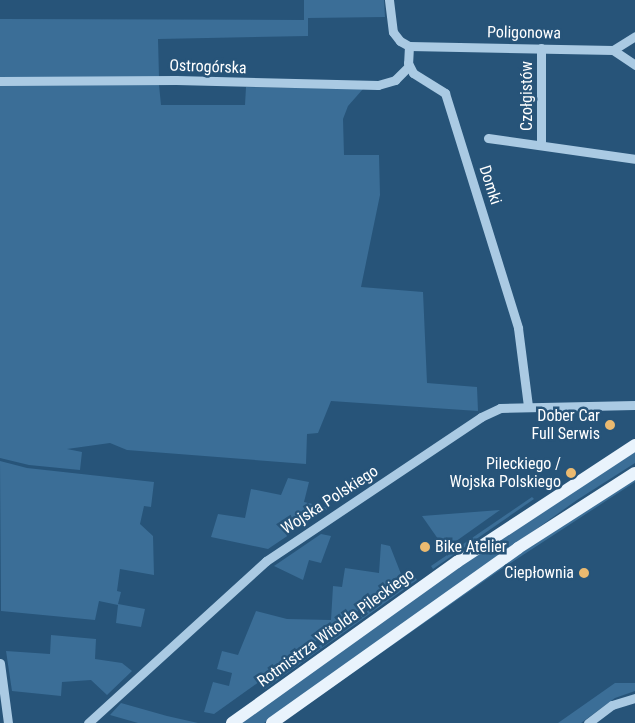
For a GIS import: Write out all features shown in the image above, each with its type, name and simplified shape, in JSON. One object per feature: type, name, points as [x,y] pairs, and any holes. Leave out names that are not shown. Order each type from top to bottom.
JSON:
[{"type":"main road","name":"Rotmistrza Witolda Pileckiego","points":[[232,723],[474,550],[635,445]]},
{"type":"main road","points":[[272,723],[518,548],[635,473]]},
{"type":"street","points":[[389,0],[393,32],[400,41],[409,46],[409,66]]},
{"type":"street","points":[[635,36],[613,50],[635,65]]},
{"type":"street","name":"Poligonowa","points":[[409,46],[613,50]]},
{"type":"street","name":"Czołgistów","points":[[541,48],[541,145]]},
{"type":"street","name":"Ostrogórska","points":[[0,82],[176,80],[382,84],[399,77],[409,66]]},
{"type":"street","name":"Domki","points":[[409,66],[417,78],[439,87],[445,93],[518,328],[528,406]]},
{"type":"street","points":[[488,138],[635,159]]},
{"type":"street","name":"Wojska Polskiego","points":[[88,723],[280,550],[481,417],[500,408],[635,405]]},
{"type":"street","points":[[0,663],[8,723]]},
{"type":"street","points":[[588,723],[612,706],[635,698]]},
{"type":"shaded area","points":[[304,0],[384,0],[385,17],[308,18],[308,36],[158,39],[159,77],[0,79],[0,19],[304,20]]},
{"type":"shaded area","points":[[27,83],[159,85],[161,105],[245,105],[246,87],[363,89],[348,106],[343,119],[344,155],[379,155],[380,195],[361,287],[423,292],[427,383],[477,387],[478,411],[331,401],[318,433],[307,434],[306,464],[127,450],[110,443],[67,449],[82,452],[80,470],[29,465],[0,458],[0,85]]},
{"type":"shaded area","points":[[635,451],[635,463],[577,500],[264,723],[240,723],[485,549]]},
{"type":"shaded area","points":[[0,461],[27,468],[154,482],[151,507],[144,506],[140,524],[153,536],[154,575],[120,569],[117,591],[121,592],[118,604],[145,609],[141,627],[116,623],[118,605],[99,601],[95,620],[1,611]]},
{"type":"shaded area","points":[[288,478],[309,482],[304,502],[329,508],[268,549],[211,537],[218,514],[245,518],[251,489],[281,495]]},
{"type":"shaded area","points":[[635,479],[635,482],[500,570],[281,723],[498,568]]},
{"type":"shaded area","points":[[532,497],[534,499],[433,569],[431,566]]},
{"type":"shaded area","points":[[500,510],[445,549],[422,516]]},
{"type":"shaded area","points":[[321,534],[331,536],[321,563],[309,560],[303,580],[274,566]]},
{"type":"shaded area","points":[[381,544],[390,546],[403,579],[214,714],[204,712],[213,682],[229,686],[232,673],[217,669],[222,651],[238,655],[256,611],[287,619],[331,620],[333,586],[342,587],[345,568],[379,573]]},
{"type":"shaded area","points":[[415,577],[417,580],[265,689],[263,686]]},
{"type":"shaded area","points":[[51,635],[96,639],[95,659],[122,663],[132,671],[107,695],[91,680],[62,682],[61,696],[12,691],[6,651],[50,654]]},
{"type":"shaded area","points":[[615,683],[635,683],[635,691],[615,698],[581,723],[558,723]]},
{"type":"shaded area","points":[[121,703],[198,723],[138,723],[110,715]]},
{"type":"place","name":"Dober Car Full Serwis","points":[[610,425]]},
{"type":"place","name":"Pileckiego / Wojska Polskiego","points":[[571,473]]},
{"type":"place","name":"Bike Atelier","points":[[425,547]]},
{"type":"place","name":"Ciepłownia","points":[[584,573]]}]
